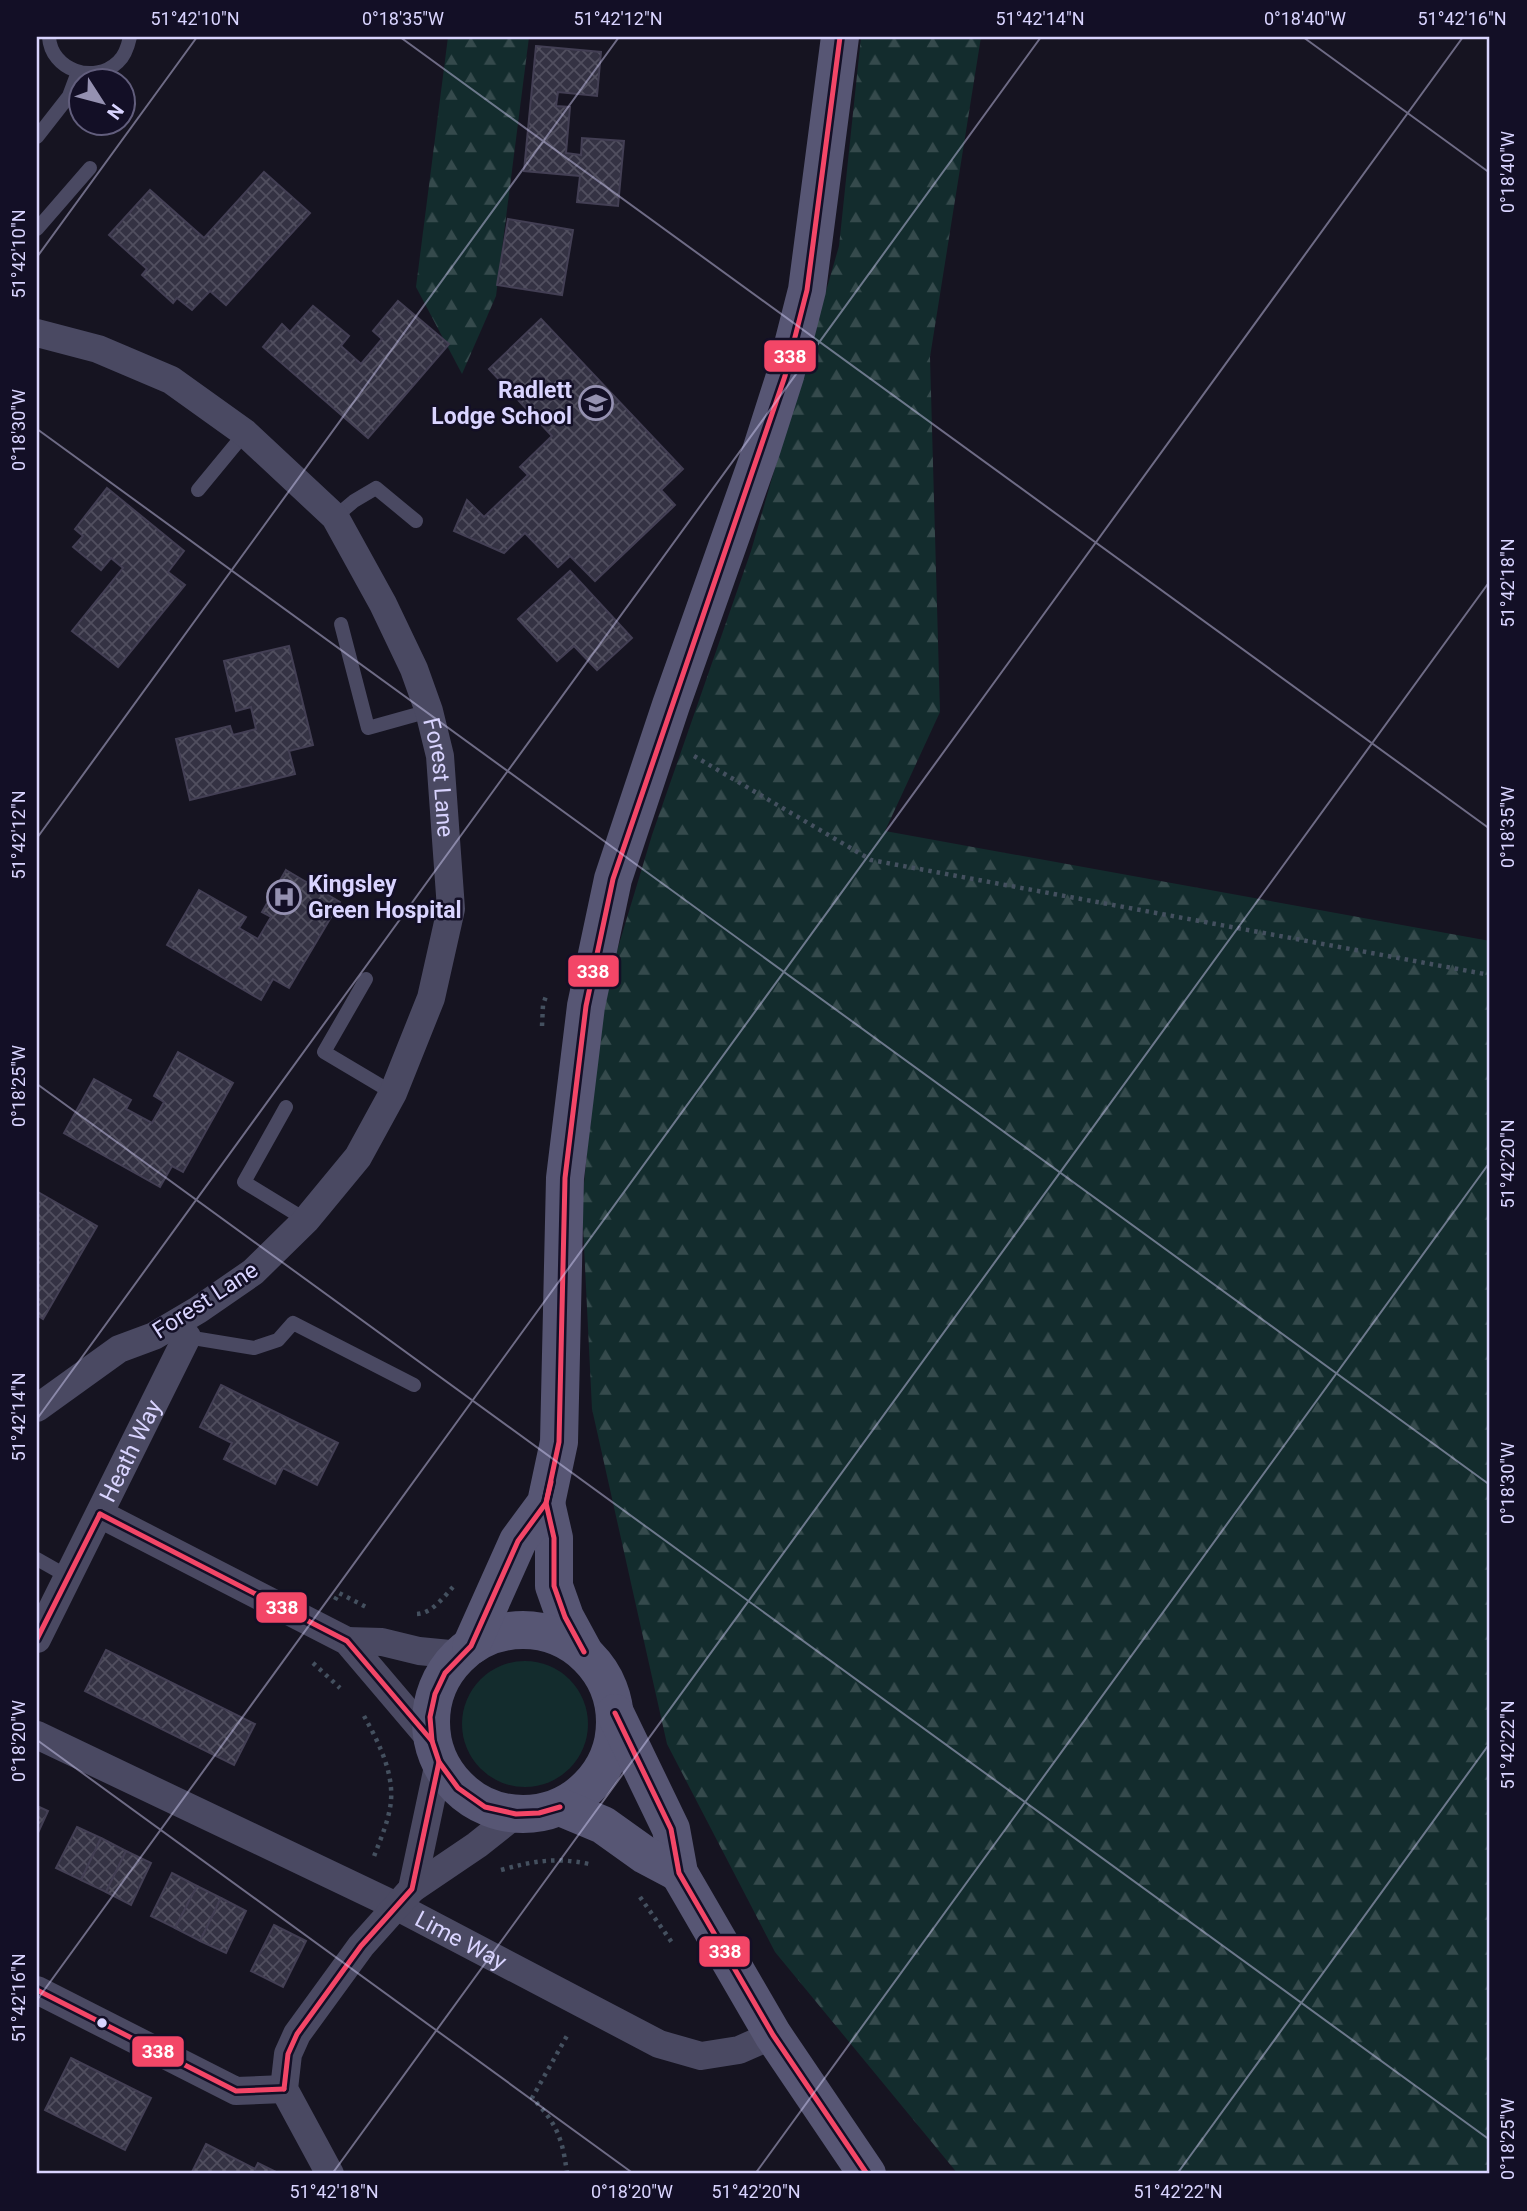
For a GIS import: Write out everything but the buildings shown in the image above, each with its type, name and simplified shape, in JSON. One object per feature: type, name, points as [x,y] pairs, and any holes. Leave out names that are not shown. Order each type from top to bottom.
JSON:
[{"type":"main road","points":[[615,1713],[614,1736],[608,1758],[596,1778],[580,1795],[560,1807],[538,1813],[516,1814],[485,1807],[458,1788],[436,1751],[430,1717],[435,1694],[444,1673],[465,1650],[518,1541],[546,1503],[559,1441],[565,1178],[586,1006],[612,879],[678,682],[761,451],[792,351],[807,290],[840,37]]},
{"type":"main road","points":[[546,1503],[554,1538],[554,1586],[565,1617],[584,1653],[599,1670],[610,1690],[615,1713],[671,1829],[679,1873],[773,2035],[867,2174]]},
{"type":"main road","points":[[465,1650],[498,1633],[529,1630],[558,1636],[584,1653]]},
{"type":"main road","points":[[560,1807],[603,1825],[645,1855],[679,1873]]},
{"type":"street","name":"Forest Lane","points":[[37,332],[98,349],[171,380],[244,433],[335,517],[383,604],[414,669],[429,711],[440,755],[451,909],[431,998],[393,1093],[358,1157],[306,1220],[253,1272],[154,1336],[118,1349],[37,1408]]},
{"type":"street","name":"Heath Way","points":[[37,1639],[187,1337]]},
{"type":"street","points":[[100,1514],[347,1640],[382,1642],[419,1651],[465,1650]]},
{"type":"street","points":[[347,1640],[436,1751],[404,1898]]},
{"type":"street","name":"Lime Way","points":[[37,1735],[356,1887],[404,1898],[584,2006],[660,2044],[701,2056],[739,2050],[773,2035]]},
{"type":"street","points":[[330,2174],[284,2089],[288,2054],[297,2034],[361,1946],[404,1898],[516,1814]]},
{"type":"street","points":[[37,1990],[236,2091],[284,2089]]},
{"type":"lane","points":[[49,37],[55,56],[66,66]]},
{"type":"lane","points":[[112,66],[126,50],[130,37]]},
{"type":"lane","points":[[37,137],[66,100]]},
{"type":"lane","points":[[37,229],[90,168]]},
{"type":"lane","points":[[198,490],[244,433]]},
{"type":"lane","points":[[335,517],[376,488],[416,521]]},
{"type":"lane","points":[[341,624],[368,728],[429,711]]},
{"type":"lane","points":[[366,979],[324,1052],[393,1093]]},
{"type":"lane","points":[[286,1107],[244,1182],[306,1220]]},
{"type":"lane","points":[[187,1337],[254,1348],[278,1340],[293,1323],[414,1385]]},
{"type":"lane","points":[[37,1559],[67,1576]]},
{"type":"path","points":[[695,746],[694,757],[871,860],[1490,975]]},
{"type":"path","points":[[307,1657],[345,1694]]},
{"type":"path","points":[[356,1887],[372,1862],[391,1806],[389,1774],[377,1739],[362,1712]]},
{"type":"path","points":[[490,1875],[534,1861],[567,1860],[589,1864],[601,1870]]},
{"type":"path","points":[[638,1895],[676,1950]]},
{"type":"path","points":[[567,2174],[563,2143],[549,2115],[532,2098],[584,2006]]},
{"type":"green space","points":[[448,37],[529,37],[496,296],[462,374],[416,287]]},
{"type":"green space","points":[[861,37],[981,37],[930,357],[940,712],[885,831],[1490,941],[1490,2174],[958,2174],[775,1952],[667,1744],[592,1409],[582,1206],[600,1007],[652,835],[751,551],[839,246]]},
{"type":"green space","points":[[525,1661],[549,1666],[569,1680],[583,1700],[588,1724],[583,1748],[569,1768],[549,1782],[525,1787],[501,1782],[481,1768],[467,1748],[462,1724],[467,1700],[481,1680],[501,1666]]},
{"type":"transit line","name":"338","points":[[560,1807],[539,1813],[516,1814],[485,1807],[458,1788],[439,1762],[432,1741],[430,1717],[435,1694],[445,1673],[471,1646],[518,1541],[546,1503],[559,1442],[565,1178],[586,1006],[613,879],[785,376],[807,290],[840,37]]},
{"type":"transit line","name":"338","points":[[551,1482],[546,1503],[554,1538],[554,1586],[565,1617],[584,1652]]},
{"type":"transit line","name":"338","points":[[100,1514],[347,1641],[432,1741]]},
{"type":"transit line","name":"338","points":[[37,1639],[100,1514]]},
{"type":"transit line","name":"338","points":[[615,1713],[671,1829],[679,1873],[773,2035],[867,2174]]},
{"type":"transit line","name":"338","points":[[284,2089],[288,2054],[297,2034],[361,1946],[412,1889],[439,1762]]},
{"type":"transit line","name":"338","points":[[37,1990],[236,2091],[284,2089]]},
{"type":"place","name":"Radlett Lodge School","points":[[596,403]]},
{"type":"place","name":"Kingsley Green Hospital","points":[[284,897]]}]
